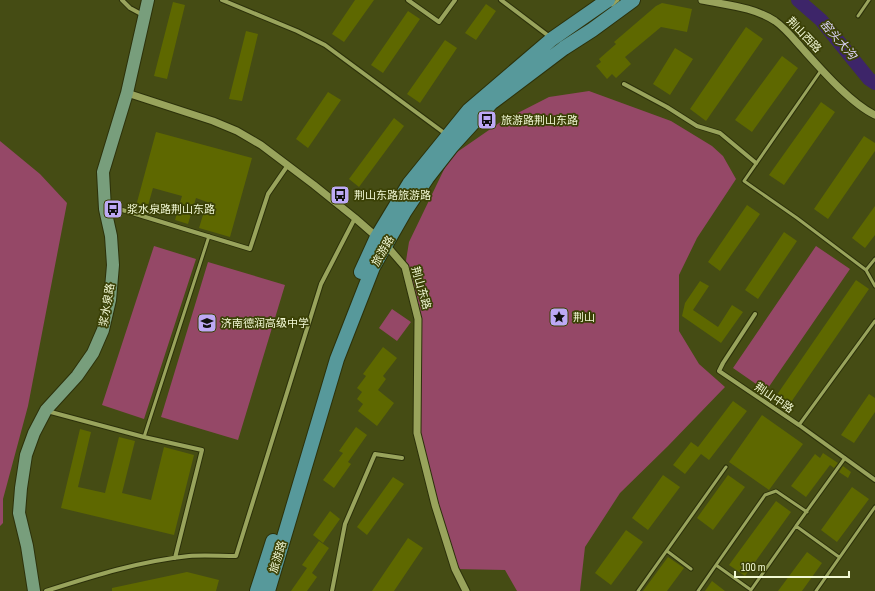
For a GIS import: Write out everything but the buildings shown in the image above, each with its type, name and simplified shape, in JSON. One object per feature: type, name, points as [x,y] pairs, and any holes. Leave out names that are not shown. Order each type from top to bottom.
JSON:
[{"type":"main road","name":"浆水泉路","points":[[34,591],[27,546],[19,513],[26,455],[34,433],[46,410],[77,376],[93,353],[103,330],[110,300],[113,265],[111,236],[105,204],[103,172],[127,93],[148,0]]},
{"type":"main road","name":"旅游路","points":[[268,591],[337,360],[373,267],[381,241],[405,211],[427,178],[452,146],[491,103],[561,41],[592,30],[633,0]]},
{"type":"main road","name":"旅游路","points":[[257,591],[330,354],[359,277],[381,241],[409,184],[447,135],[469,110],[609,3]]},
{"type":"street","points":[[122,0],[130,8],[145,16]]},
{"type":"street","points":[[222,0],[297,30],[325,45],[447,135]]},
{"type":"street","points":[[408,0],[439,22],[455,0]]},
{"type":"street","points":[[501,0],[561,41]]},
{"type":"street","name":"荆山西路","points":[[702,0],[748,10],[764,15],[775,22],[790,34],[822,70],[858,104],[875,115]]},
{"type":"street","points":[[624,84],[667,107],[697,126],[720,133],[756,163]]},
{"type":"street","name":"荆山东路","points":[[127,93],[237,130],[261,145],[288,165],[355,218],[381,241],[405,266],[418,319],[417,433],[435,505],[455,569],[466,591]]},
{"type":"street","points":[[105,204],[250,249],[268,194],[288,165]]},
{"type":"street","points":[[46,591],[115,570],[174,558],[190,556],[236,556],[321,284],[355,218]]},
{"type":"street","name":"荆山中路","points":[[755,314],[719,371],[799,425],[875,480]]},
{"type":"street","points":[[46,410],[144,437],[202,450],[174,558]]},
{"type":"street","points":[[332,591],[345,524],[375,454],[402,458]]},
{"type":"lane","points":[[609,3],[618,0]]},
{"type":"lane","points":[[858,16],[869,0]]},
{"type":"lane","points":[[822,70],[744,181],[797,218],[866,270],[875,286]]},
{"type":"lane","points":[[144,437],[209,236]]},
{"type":"lane","points":[[866,270],[875,259]]},
{"type":"lane","points":[[799,425],[875,321]]},
{"type":"lane","points":[[716,565],[751,591],[845,458]]},
{"type":"lane","points":[[638,591],[726,467]]},
{"type":"lane","points":[[698,591],[766,495],[776,491],[807,512]]},
{"type":"lane","points":[[816,591],[875,507]]},
{"type":"lane","points":[[796,526],[839,557]]},
{"type":"lane","points":[[667,551],[692,569]]},
{"type":"shaded area","points":[[589,91],[671,121],[712,146],[723,156],[736,179],[697,238],[679,275],[679,331],[699,364],[725,387],[620,493],[585,547],[580,591],[517,591],[505,570],[455,569],[417,433],[418,319],[405,267],[409,242],[450,157],[502,121],[549,97]]},
{"type":"shaded area","points":[[0,141],[40,174],[67,203],[28,406],[3,499],[3,523],[0,526]]},
{"type":"shaded area","points":[[154,246],[196,259],[144,419],[102,405]]},
{"type":"shaded area","points":[[816,246],[850,269],[766,391],[733,368]]},
{"type":"shaded area","points":[[208,262],[285,285],[238,440],[161,417]]},
{"type":"shaded area","points":[[392,309],[411,322],[397,341],[379,328]]},
{"type":"waterway","name":"窑头大沟","points":[[798,0],[821,20],[869,79],[875,83]]},
{"type":"place","name":"旅游路荆山东路","points":[[487,120]]},
{"type":"place","name":"荆山东路旅游路","points":[[340,195]]},
{"type":"place","name":"浆水泉路荆山东路","points":[[113,209]]},
{"type":"place","name":"荆山","points":[[559,317]]},
{"type":"place","name":"济南德润高级中学","points":[[207,323]]}]
